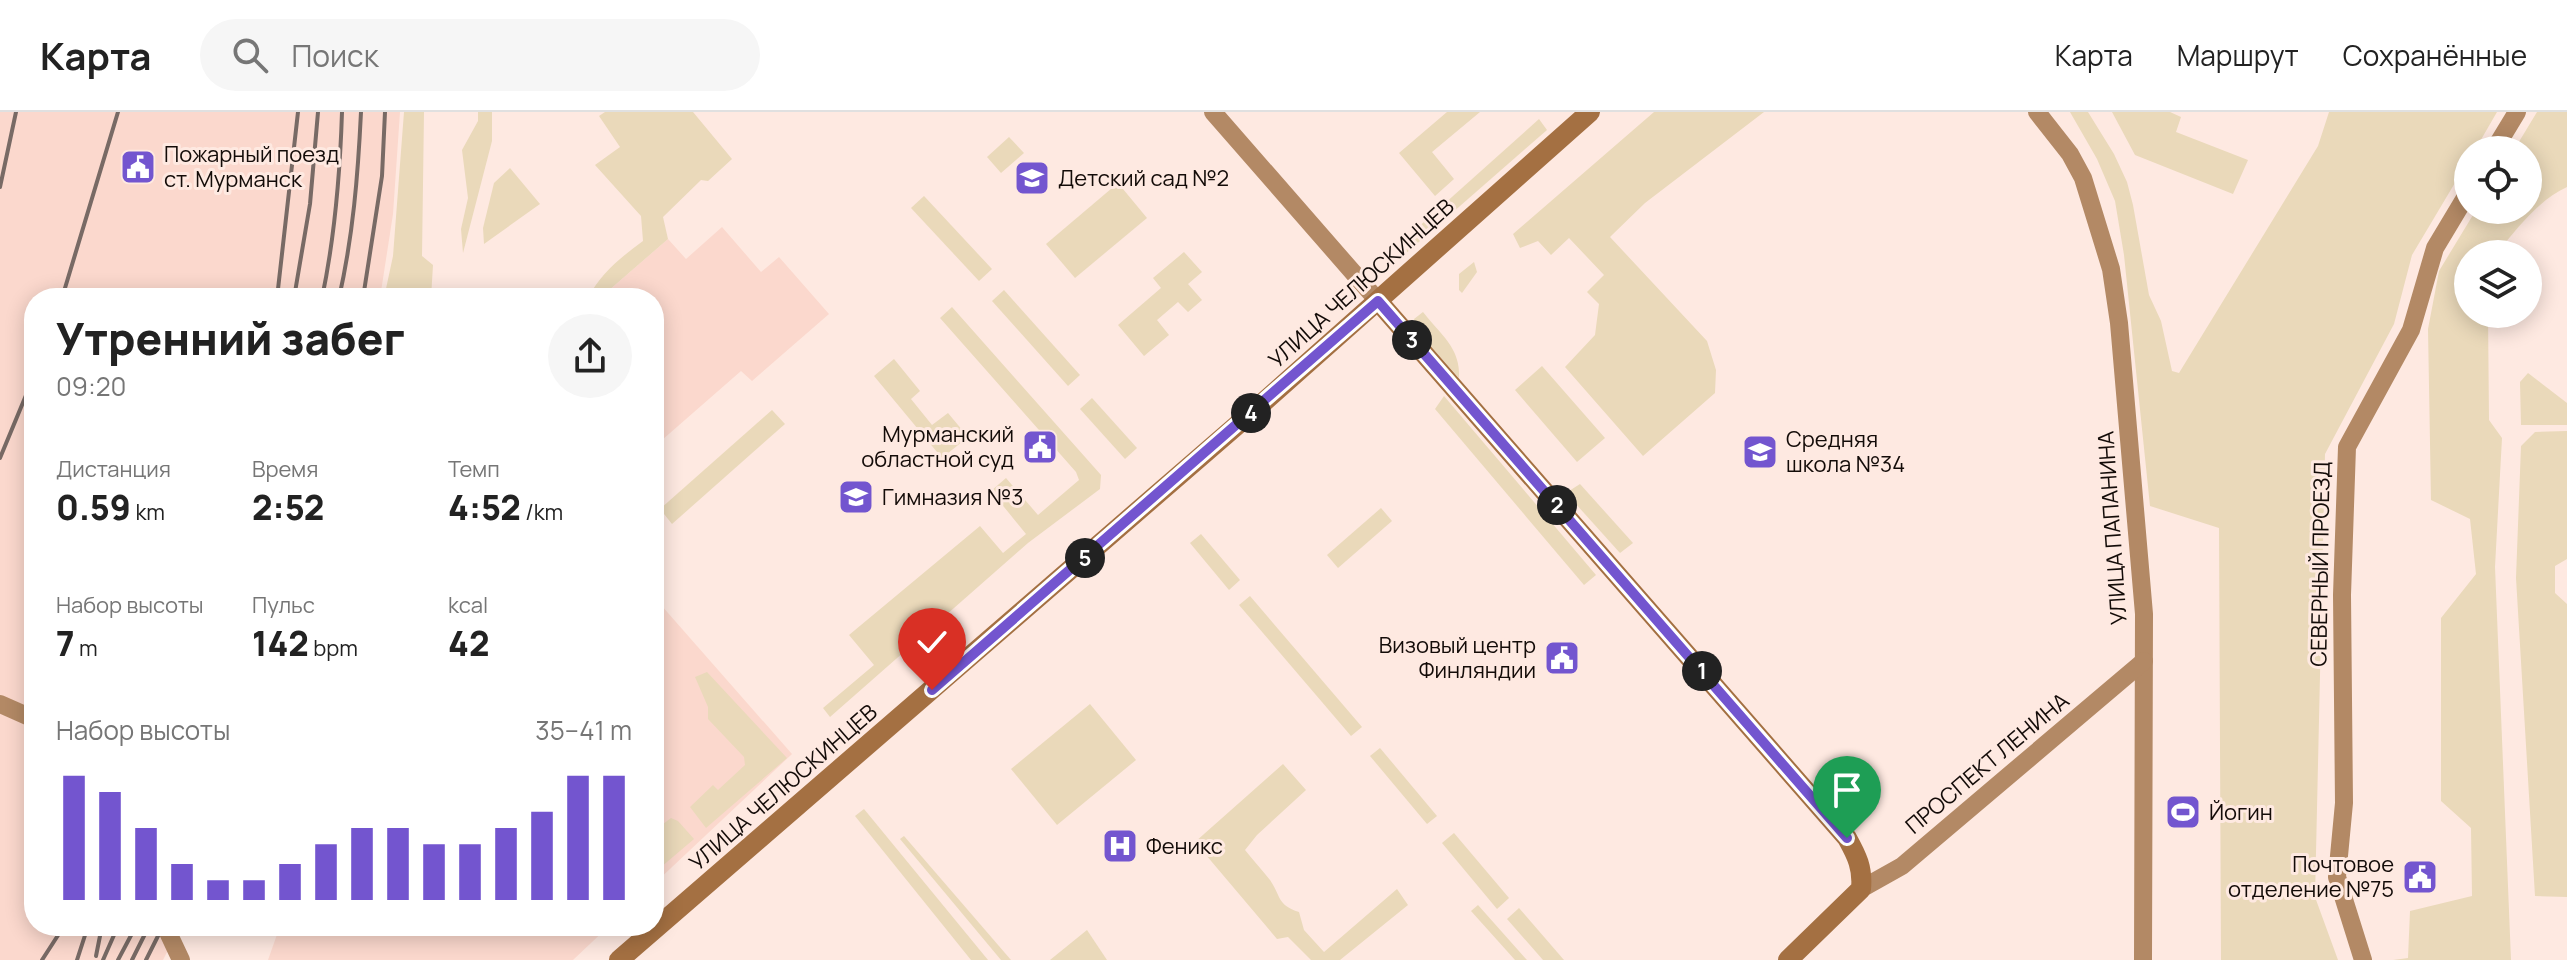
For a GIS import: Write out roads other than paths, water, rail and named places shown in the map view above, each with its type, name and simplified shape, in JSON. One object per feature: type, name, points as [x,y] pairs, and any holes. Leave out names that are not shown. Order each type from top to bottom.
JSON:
[{"type":"main road","name":"УЛИЦА ЧЕЛЮСКИНЦЕВ","points":[[664,921],[1378,301],[1590,112]]},
{"type":"main road","points":[[1378,301],[1847,838],[1863,873],[1861,889]]},
{"type":"main road","name":"ПРОСПЕКТ ЛЕНИНА","points":[[1788,960],[1861,889]]},
{"type":"main road","name":"УЛИЦА ЧЕЛЮСКИНЦЕВ","points":[[619,960],[647,936]]},
{"type":"street","points":[[1213,112],[1378,301]]},
{"type":"street","name":"УЛИЦА ПАПАНИНА","points":[[2037,112],[2070,154],[2083,178],[2111,269],[2119,323],[2141,555],[2144,661],[2143,960]]},
{"type":"street","points":[[2502,136],[2517,112]]},
{"type":"street","name":"СЕВЕРНЫЙ ПРОЕЗД","points":[[2363,960],[2337,877],[2344,803],[2341,608],[2347,447],[2411,330],[2435,248],[2454,216]]},
{"type":"street","name":"ПРОСПЕКТ ЛЕНИНА","points":[[1861,889],[1902,866],[2144,661]]},
{"type":"street","points":[[0,704],[24,715]]},
{"type":"street","points":[[170,936],[181,960]]},
{"type":"railway","points":[[0,187],[16,112]]},
{"type":"railway","points":[[65,288],[118,112]]},
{"type":"railway","points":[[278,288],[298,112]]},
{"type":"railway","points":[[296,288],[310,204],[318,112]]},
{"type":"railway","points":[[324,288],[336,205],[342,112]]},
{"type":"railway","points":[[341,288],[354,205],[361,112]]},
{"type":"railway","points":[[365,288],[382,176],[385,112]]},
{"type":"railway","points":[[0,458],[24,400]]},
{"type":"railway","points":[[42,960],[58,936]]},
{"type":"railway","points":[[77,960],[85,936]]},
{"type":"railway","points":[[96,956],[100,936]]},
{"type":"railway","points":[[103,960],[114,936]]},
{"type":"railway","points":[[118,960],[131,936]]},
{"type":"railway","points":[[132,960],[144,936]]},
{"type":"railway","points":[[146,960],[158,936]]},
{"type":"place","name":"Пожарный поезд ст. Мурманск","points":[[138,167]]},
{"type":"place","name":"Детский сад №2","points":[[1032,178]]},
{"type":"place","name":"Мурманский областной суд","points":[[1040,447]]},
{"type":"place","name":"Средняя школа №34","points":[[1760,452]]},
{"type":"place","name":"Гимназия №3","points":[[856,497]]},
{"type":"place","name":"Визовый центр Финляндии","points":[[1562,658]]},
{"type":"place","name":"Йогин","points":[[2183,812]]},
{"type":"place","name":"Феникс","points":[[1120,846]]},
{"type":"place","name":"Почтовое отделение №75","points":[[2420,877]]}]
